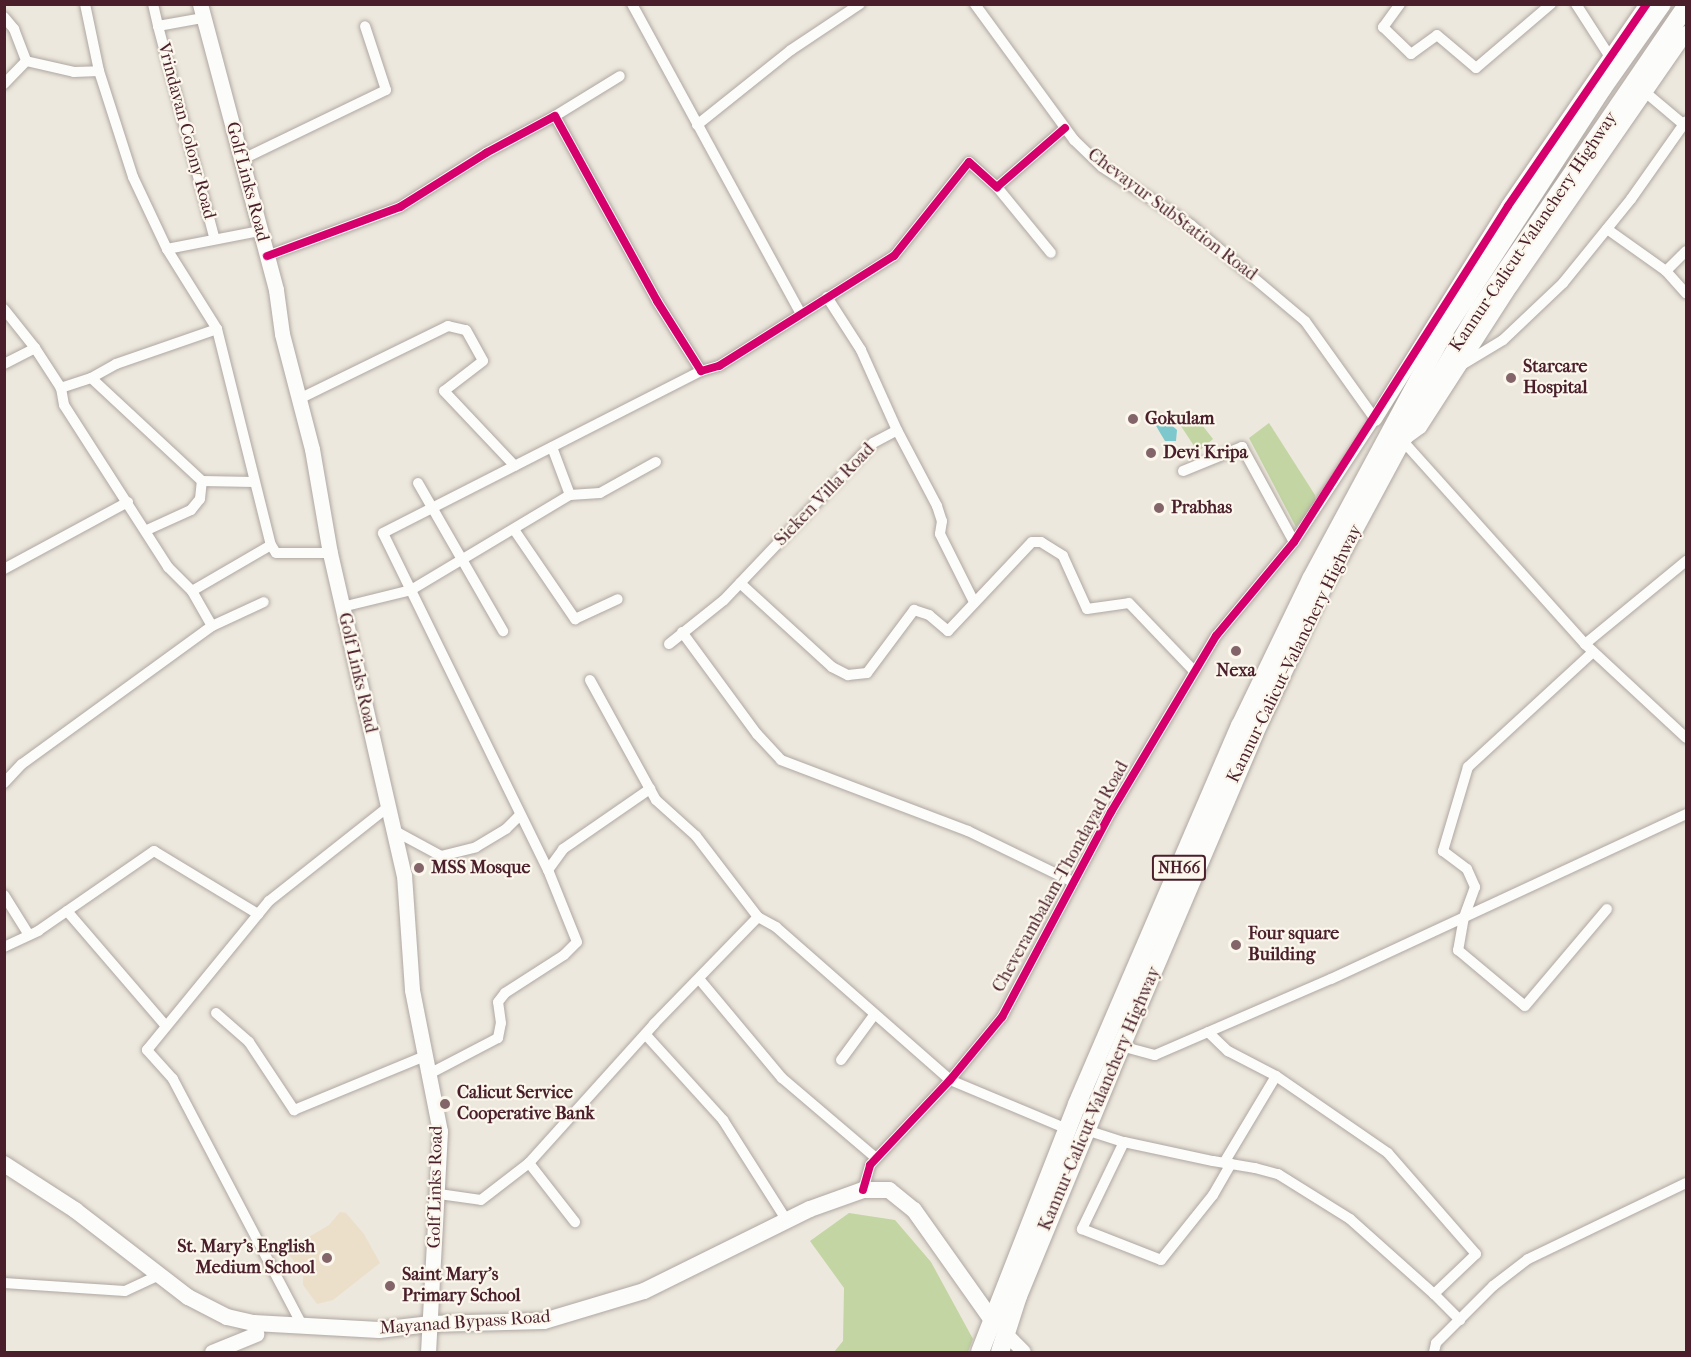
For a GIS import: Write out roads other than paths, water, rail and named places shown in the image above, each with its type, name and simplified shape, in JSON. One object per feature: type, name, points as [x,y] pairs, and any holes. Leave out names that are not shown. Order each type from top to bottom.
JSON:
[{"type":"highway","name":"Kannur-Calicut-Valanchery Highway","points":[[980,1353],[1067,1129],[1240,726],[1311,579],[1445,330],[1539,173],[1662,4]]},
{"type":"highway","name":"Kannur-Calicut-Valanchery Highway","points":[[1000,1353],[1121,1046],[1254,734],[1323,587],[1402,440],[1479,310],[1567,193],[1686,6]]},
{"type":"highway","points":[[1539,173],[1567,193]]},
{"type":"main road","name":"Golf Links Road","points":[[202,11],[267,256],[330,554],[404,875],[412,990],[440,1131],[439,1194],[428,1353]]},
{"type":"main road","name":"Mayanad Bypass Road","points":[[4,1164],[75,1210],[188,1297],[227,1317],[261,1328],[293,1323],[379,1330],[429,1324],[544,1321],[644,1291],[787,1221],[863,1190],[889,1190],[914,1210],[992,1320]]},
{"type":"main road","points":[[212,1353],[261,1328]]},
{"type":"street","points":[[85,4],[99,71],[133,177],[167,249],[218,329],[271,545],[276,553],[330,554]]},
{"type":"street","name":"Vrindavan Colony Road","points":[[153,4],[214,237]]},
{"type":"street","points":[[632,4],[801,314]]},
{"type":"street","points":[[697,125],[791,50],[860,4]]},
{"type":"street","name":"Chevayur SubStation Road","points":[[975,4],[1065,128],[1102,167],[1191,225],[1305,321],[1375,419]]},
{"type":"street","points":[[1400,4],[1383,27],[1411,54],[1437,35],[1476,68],[1551,4]]},
{"type":"street","points":[[1576,4],[1610,57]]},
{"type":"street","points":[[1375,419],[1390,388],[1539,173],[1610,57],[1647,4]]},
{"type":"street","name":"Vrindavan Colony Road","points":[[158,26],[202,11]]},
{"type":"street","points":[[4,17],[14,29],[26,60]]},
{"type":"street","points":[[241,160],[386,90],[364,26]]},
{"type":"street","points":[[1686,33],[1645,92],[1567,193],[1420,428],[1402,440],[1589,648],[1686,738]]},
{"type":"street","points":[[26,60],[74,72],[99,71]]},
{"type":"street","points":[[4,84],[26,60]]},
{"type":"street","points":[[267,256],[400,207],[486,153],[555,116],[620,76]]},
{"type":"street","points":[[1460,366],[1481,356],[1526,321],[1607,228],[1685,122],[1645,92]]},
{"type":"street","points":[[555,116],[657,301],[701,371]]},
{"type":"street","points":[[997,187],[1065,128]]},
{"type":"street","points":[[429,1074],[498,1038],[501,1023],[498,1002],[505,993],[564,955],[577,942],[548,870],[383,533],[701,371],[719,366],[894,256],[969,162],[997,187],[1051,253]]},
{"type":"street","points":[[1607,228],[1666,271],[1686,293]]},
{"type":"street","name":"Vrindavan Colony Road","points":[[167,249],[214,237],[260,231]]},
{"type":"street","points":[[1666,271],[1686,251]]},
{"type":"street","points":[[827,297],[861,350],[897,430]]},
{"type":"street","points":[[4,309],[35,348],[61,388],[64,405],[147,530],[168,567],[192,591],[212,626]]},
{"type":"street","points":[[299,399],[448,326],[466,330],[483,361],[444,390],[515,466]]},
{"type":"street","points":[[61,388],[91,378],[116,364],[218,329]]},
{"type":"street","points":[[4,364],[35,348]]},
{"type":"street","points":[[91,378],[202,481],[254,482]]},
{"type":"street","name":"Cheverambalam-Thondayad Road","points":[[863,1190],[870,1165],[950,1080],[1002,1017],[1073,882],[1216,636],[1294,542],[1375,419]]},
{"type":"street","name":"Sieken Villa Road","points":[[669,644],[740,583],[873,443],[897,430],[937,506],[942,521],[940,534],[974,602]]},
{"type":"street","points":[[552,447],[570,495]]},
{"type":"street","points":[[1183,471],[1242,447],[1294,542]]},
{"type":"street","points":[[342,607],[411,590],[515,531],[570,495],[600,493],[656,462]]},
{"type":"street","points":[[147,530],[191,510],[200,499],[202,481]]},
{"type":"street","points":[[418,483],[503,631]]},
{"type":"street","points":[[5,566],[128,502]]},
{"type":"street","points":[[515,531],[575,619],[618,599]]},
{"type":"street","points":[[740,583],[832,667],[848,675],[867,673],[914,610],[929,615],[948,631],[1032,542],[1041,542],[1063,556],[1087,609],[1129,603],[1194,672]]},
{"type":"street","points":[[192,591],[271,545]]},
{"type":"street","points":[[1607,909],[1525,1005],[1458,950],[1464,917],[1475,887],[1467,869],[1443,851],[1468,767],[1589,648],[1686,561]]},
{"type":"street","points":[[4,783],[22,764],[212,626],[264,602]]},
{"type":"street","points":[[682,632],[757,734],[781,760],[968,831],[1073,882]]},
{"type":"street","points":[[590,681],[656,800],[696,836],[758,917],[776,927],[950,1080],[1067,1129]]},
{"type":"street","points":[[548,870],[563,849],[650,789]]},
{"type":"street","points":[[293,1323],[173,1079],[147,1050],[269,901],[388,807]]},
{"type":"street","points":[[1121,1046],[1155,1054],[1464,917],[1686,814]]},
{"type":"street","points":[[393,830],[441,856],[476,847],[506,830],[520,815]]},
{"type":"street","points":[[4,947],[29,935],[67,911],[154,851],[258,914]]},
{"type":"street","points":[[4,895],[29,935]]},
{"type":"street","points":[[67,911],[166,1026]]},
{"type":"street","points":[[439,1194],[481,1200],[529,1163],[758,917]]},
{"type":"street","points":[[700,980],[782,1078],[876,1158]]},
{"type":"street","points":[[216,1013],[249,1042],[273,1084],[294,1110],[425,1056]]},
{"type":"street","points":[[841,1060],[874,1015]]},
{"type":"street","points":[[1208,1032],[1228,1051],[1276,1076],[1388,1153],[1476,1254],[1434,1294]]},
{"type":"street","points":[[646,1035],[723,1120],[787,1221]]},
{"type":"street","points":[[1124,1142],[1082,1229],[1161,1260],[1213,1195],[1227,1163],[1276,1076]]},
{"type":"street","points":[[1086,1130],[1124,1142],[1278,1174],[1329,1203],[1434,1294],[1460,1320]]},
{"type":"street","points":[[529,1163],[575,1222]]},
{"type":"street","points":[[1434,1353],[1436,1343],[1493,1286],[1528,1259],[1686,1183]]},
{"type":"street","points":[[4,1283],[125,1291],[160,1275]]},
{"type":"street","points":[[1006,1334],[1024,1353]]},
{"type":"water","points":[[1161,416],[1177,430],[1176,441],[1165,441],[1153,420]]},
{"type":"place","name":"Starcare Hospital","points":[[1511,378]]},
{"type":"place","name":"Gokulam","points":[[1133,419]]},
{"type":"place","name":"Devi Kripa","points":[[1151,453]]},
{"type":"place","name":"Prabhas","points":[[1159,508]]},
{"type":"place","name":"Nexa","points":[[1236,651]]},
{"type":"place","name":"MSS Mosque","points":[[419,868]]},
{"type":"place","name":"Four square Building","points":[[1236,945]]},
{"type":"place","name":"Calicut Service Cooperative Bank","points":[[445,1104]]},
{"type":"place","name":"St. Mary's English Medium School","points":[[327,1258]]},
{"type":"place","name":"Saint Mary's Primary School","points":[[390,1286]]}]
